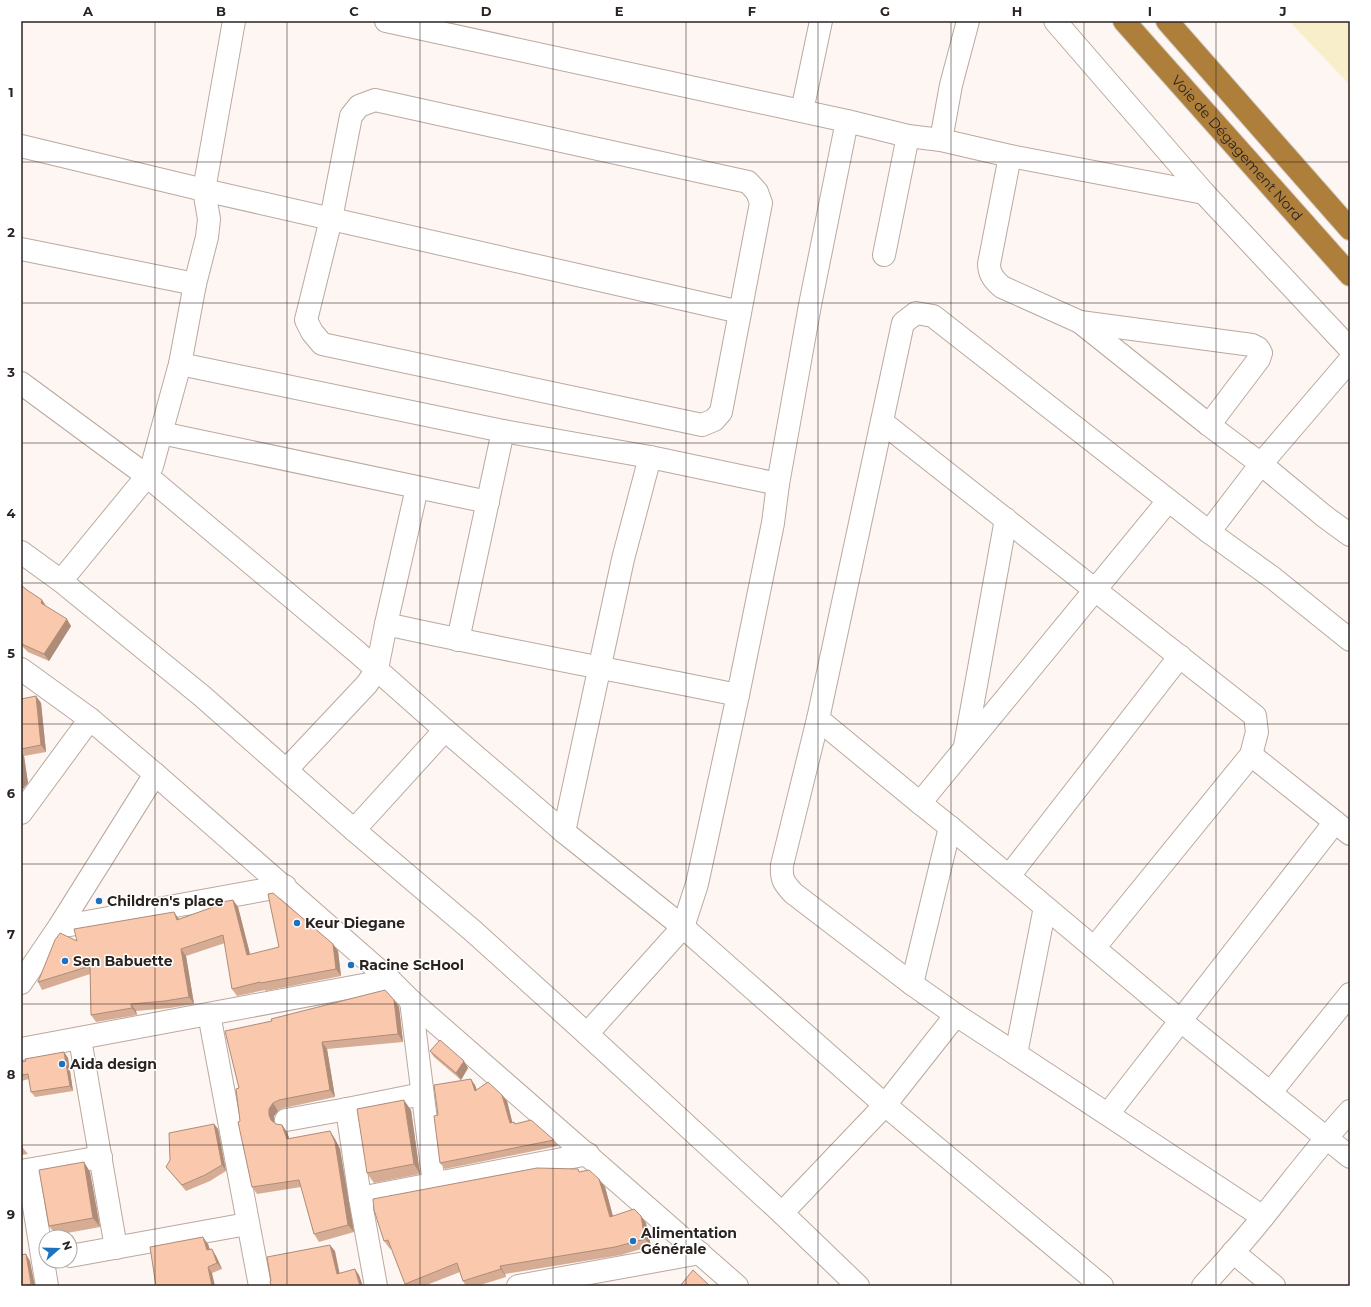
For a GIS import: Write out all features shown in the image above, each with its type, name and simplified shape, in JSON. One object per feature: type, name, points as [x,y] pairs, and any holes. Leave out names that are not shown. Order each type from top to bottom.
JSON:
[{"type":"highway","name":"Voie de Dégagement Nord","points":[[1124,21],[1350,274]]},
{"type":"highway","points":[[1167,21],[1350,229]]},
{"type":"street","points":[[61,581],[147,476],[152,466],[180,364],[195,284],[207,237],[209,219],[204,190],[234,21]]},
{"type":"street","points":[[386,21],[427,25],[847,120],[908,136],[941,140],[1010,156],[1204,193]]},
{"type":"street","points":[[802,111],[821,21]]},
{"type":"street","points":[[941,140],[951,85],[968,21]]},
{"type":"street","points":[[1055,21],[1204,193],[1350,349]]},
{"type":"street","points":[[375,100],[748,182],[756,192],[761,203],[721,412],[714,420],[702,425],[322,344],[312,332],[306,320],[331,219],[351,116],[359,106],[375,100]]},
{"type":"street","points":[[587,1034],[683,927],[697,884],[773,523],[778,484],[810,305],[847,120]]},
{"type":"street","points":[[884,254],[908,136]]},
{"type":"street","points":[[21,146],[204,190],[740,312]]},
{"type":"street","points":[[1010,156],[989,264],[990,273],[1002,287],[1080,322],[1350,535]]},
{"type":"street","points":[[21,249],[195,284]]},
{"type":"street","points":[[1263,1217],[956,1015],[912,984],[793,894],[784,884],[781,876],[782,865],[818,719],[903,323],[916,313],[933,316],[1168,501],[1273,578],[1350,640]]},
{"type":"street","points":[[1080,322],[1252,345],[1258,348],[1261,353],[1259,359],[1209,425]]},
{"type":"street","points":[[1209,532],[1261,464],[1350,360]]},
{"type":"street","points":[[180,364],[503,431],[650,457],[778,484]]},
{"type":"street","points":[[21,383],[147,476],[377,669],[445,730],[564,832],[683,927],[884,1105],[1102,1286]]},
{"type":"street","points":[[882,422],[1255,716],[1258,732],[1251,755],[1094,948]]},
{"type":"street","points":[[458,640],[503,431]]},
{"type":"street","points":[[161,434],[488,502]]},
{"type":"street","points":[[564,832],[623,559],[650,457]]},
{"type":"street","points":[[287,769],[367,684],[377,669],[417,488]]},
{"type":"street","points":[[920,803],[1168,501]]},
{"type":"street","points":[[964,750],[1006,520]]},
{"type":"street","points":[[21,552],[61,581],[202,696],[287,769],[354,830],[473,931],[782,1213],[858,1286]]},
{"type":"street","points":[[386,624],[458,640],[738,695]]},
{"type":"street","points":[[1009,876],[1180,656]]},
{"type":"street","points":[[21,669],[90,719],[155,774],[285,886],[390,980],[411,1001],[738,1286]]},
{"type":"street","points":[[21,813],[90,719]]},
{"type":"street","points":[[818,719],[1009,876],[1181,1021],[1350,1156]]},
{"type":"street","points":[[354,830],[445,730]]},
{"type":"street","points":[[1108,1114],[1181,1021],[1343,828],[1251,755]]},
{"type":"street","points":[[21,983],[59,927],[155,774]]},
{"type":"street","points":[[912,984],[950,827]]},
{"type":"street","points":[[59,927],[285,886]]},
{"type":"street","points":[[1016,1054],[1045,907]]},
{"type":"street","points":[[21,1049],[390,980]]},
{"type":"street","points":[[1271,1092],[1350,994]]},
{"type":"street","points":[[411,1001],[434,1184]]},
{"type":"street","points":[[209,1014],[247,1224],[260,1286]]},
{"type":"street","points":[[782,1213],[884,1105],[956,1015]]},
{"type":"street","points":[[80,1039],[116,1248]]},
{"type":"street","points":[[286,1120],[422,1094]]},
{"type":"street","points":[[348,1109],[360,1198],[376,1286]]},
{"type":"street","points":[[1203,1286],[1263,1217],[1326,1137],[1350,1111]]},
{"type":"street","points":[[360,1198],[588,1154]]},
{"type":"street","points":[[38,1229],[25,1170],[101,1157]]},
{"type":"street","points":[[78,1255],[247,1224]]},
{"type":"street","points":[[1233,1252],[1274,1286]]},
{"type":"street","points":[[518,1286],[580,1281],[700,1253]]},
{"type":"street","points":[[46,1269],[47,1286]]},
{"type":"sand","points":[[1289,21],[1350,21],[1350,85]]},
{"type":"building","points":[[21,585],[42,600],[41,603],[67,619],[44,654],[21,643]]},
{"type":"building","points":[[36,696],[41,745],[21,749],[21,699]]},
{"type":"building","points":[[21,762],[23,776],[21,779]]},
{"type":"building","points":[[273,893],[333,944],[336,969],[260,982],[232,989],[223,935],[181,949],[189,997],[131,1004],[132,1008],[91,1015],[90,966],[38,982],[55,940],[60,933],[77,941],[74,929],[174,912],[177,920],[213,907],[212,904],[233,900],[247,955],[279,947],[268,894]]},
{"type":"building","points":[[385,990],[394,1000],[398,1034],[322,1042],[330,1090],[279,1100],[273,1103],[269,1109],[271,1120],[276,1124],[282,1125],[287,1139],[330,1131],[335,1142],[348,1225],[314,1234],[299,1180],[252,1187],[238,1122],[240,1121],[236,1089],[239,1088],[225,1031],[272,1021],[271,1019]]},
{"type":"building","points":[[440,1040],[464,1061],[456,1073],[430,1051]]},
{"type":"building","points":[[64,1052],[70,1086],[31,1092],[28,1074],[21,1075],[21,1062],[26,1061],[25,1059]]},
{"type":"building","points":[[471,1079],[475,1091],[488,1082],[502,1095],[510,1123],[514,1122],[515,1124],[531,1120],[554,1140],[440,1163],[434,1116],[438,1115],[434,1085]]},
{"type":"building","points":[[404,1100],[414,1164],[367,1173],[357,1109]]},
{"type":"building","points":[[214,1124],[222,1165],[205,1175],[182,1185],[166,1167],[170,1160],[169,1133]]},
{"type":"building","points":[[84,1162],[93,1218],[49,1226],[39,1170]]},
{"type":"building","points":[[537,1168],[578,1169],[579,1172],[589,1170],[599,1179],[610,1217],[634,1209],[641,1216],[645,1239],[615,1247],[500,1266],[501,1269],[463,1281],[457,1263],[405,1284],[388,1240],[384,1241],[374,1210],[373,1199]]},
{"type":"building","points":[[203,1237],[207,1250],[212,1249],[217,1263],[208,1267],[212,1286],[156,1286],[150,1247]]},
{"type":"building","points":[[330,1245],[337,1274],[355,1269],[360,1286],[271,1286],[267,1257]]},
{"type":"building","points":[[26,1254],[31,1284],[21,1286],[21,1255]]},
{"type":"building","points":[[693,1270],[710,1286],[680,1286]]},
{"type":"place","name":"Children's place","points":[[99,901]]},
{"type":"place","name":"Keur Diegane","points":[[297,923]]},
{"type":"place","name":"Sen Babuette","points":[[65,961]]},
{"type":"place","name":"Racine ScHool","points":[[351,965]]},
{"type":"place","name":"Aida design","points":[[62,1064]]},
{"type":"place","name":"Alimentation Générale","points":[[633,1241]]}]
